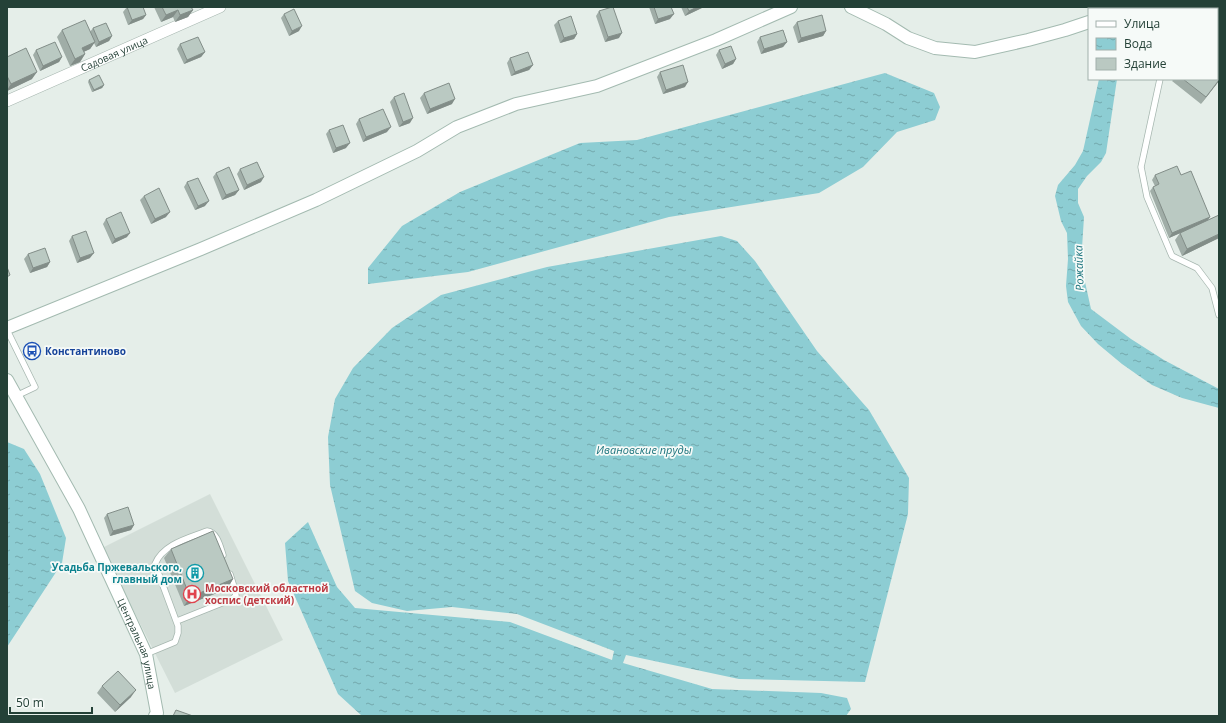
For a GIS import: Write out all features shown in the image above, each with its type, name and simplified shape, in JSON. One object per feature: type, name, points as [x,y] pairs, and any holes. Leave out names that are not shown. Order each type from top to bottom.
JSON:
[{"type":"street","name":"Садовая улица","points":[[7,101],[220,7]]},
{"type":"street","points":[[7,329],[316,200],[417,151],[457,127],[516,104],[597,86],[716,40],[791,7]]},
{"type":"street","points":[[851,7],[886,24],[908,38],[935,48],[975,52],[1028,40],[1088,22]]},
{"type":"street","name":"Центральная улица","points":[[7,380],[79,509],[146,654],[157,713],[155,716]]},
{"type":"lane","points":[[1160,80],[1141,167],[1147,197],[1172,256],[1197,268],[1212,288],[1219,315]]},
{"type":"lane","points":[[7,329],[35,387],[18,401]]},
{"type":"lane","points":[[146,654],[175,642],[178,633],[177,621],[155,564],[158,558],[169,547],[210,531],[215,534],[226,562]]},
{"type":"lane","points":[[177,621],[232,599],[236,596],[228,569]]},
{"type":"shaded area","name":"Московский областной хоспис (детский)","points":[[210,494],[283,640],[175,693],[102,548]]},
{"type":"water","points":[[885,73],[934,93],[940,107],[935,120],[897,132],[863,167],[819,193],[669,217],[468,272],[368,284],[368,268],[402,226],[460,192],[580,143],[637,140]]},
{"type":"water","name":"Рожайка","points":[[1099,80],[1117,80],[1106,153],[1101,162],[1087,176],[1078,189],[1078,203],[1084,217],[1081,264],[1091,309],[1131,339],[1164,360],[1219,389],[1219,408],[1182,398],[1152,385],[1122,364],[1098,344],[1081,326],[1068,302],[1066,286],[1068,259],[1067,233],[1061,221],[1055,196],[1058,185],[1075,165],[1083,151]]},
{"type":"water","name":"Ивановские пруды","points":[[721,236],[737,241],[755,261],[817,351],[869,410],[909,478],[908,514],[865,682],[739,679],[626,655],[623,663],[712,689],[821,693],[847,698],[851,709],[846,716],[362,716],[338,694],[288,581],[285,543],[308,522],[337,587],[355,608],[510,622],[612,660],[614,651],[517,614],[452,607],[407,611],[372,603],[355,591],[330,485],[328,437],[335,399],[353,368],[392,328],[441,295],[547,267]]},
{"type":"water","points":[[7,442],[24,449],[40,474],[66,538],[62,563],[7,647]]},
{"type":"building","points":[[127,7],[143,7],[146,15],[132,20]]},
{"type":"building","points":[[162,7],[191,7],[193,10],[180,15],[178,10],[166,15]]},
{"type":"building","points":[[613,7],[622,33],[608,37],[599,11]]},
{"type":"building","points":[[654,7],[671,7],[674,14],[658,19]]},
{"type":"building","points":[[687,7],[697,7],[689,11]]},
{"type":"building","points":[[294,9],[302,26],[292,31],[284,14]]},
{"type":"building","points":[[822,15],[826,31],[801,38],[797,22]]},
{"type":"building","points":[[571,16],[577,34],[564,38],[558,21]]},
{"type":"building","points":[[85,20],[95,42],[82,48],[85,54],[75,59],[62,30]]},
{"type":"building","points":[[106,23],[112,36],[99,42],[93,28]]},
{"type":"building","points":[[783,30],[787,42],[764,49],[760,37]]},
{"type":"building","points":[[198,37],[205,52],[187,60],[180,44]]},
{"type":"building","points":[[55,42],[62,57],[43,66],[36,50]]},
{"type":"building","points":[[731,46],[736,59],[725,64],[719,50]]},
{"type":"building","points":[[26,48],[37,72],[11,84],[7,76],[7,57]]},
{"type":"building","points":[[528,52],[533,65],[515,72],[510,58]]},
{"type":"building","points":[[1218,54],[1219,80],[1206,97],[1184,80],[1218,80]]},
{"type":"building","points":[[683,65],[688,82],[666,90],[660,72]]},
{"type":"building","points":[[99,75],[104,85],[94,90],[89,80]]},
{"type":"building","points":[[449,83],[455,99],[430,109],[424,93]]},
{"type":"building","points":[[404,93],[413,118],[403,122],[394,97]]},
{"type":"building","points":[[383,109],[391,127],[366,137],[359,119]]},
{"type":"building","points":[[343,125],[350,143],[336,148],[329,130]]},
{"type":"building","points":[[257,162],[264,177],[247,185],[240,169]]},
{"type":"building","points":[[1177,166],[1181,175],[1191,171],[1210,217],[1172,233],[1153,187],[1159,184],[1155,175]]},
{"type":"building","points":[[229,167],[239,190],[226,195],[216,173]]},
{"type":"building","points":[[198,178],[209,201],[198,206],[187,182]]},
{"type":"building","points":[[159,188],[170,212],[155,219],[144,196]]},
{"type":"building","points":[[121,212],[130,233],[115,239],[106,219]]},
{"type":"building","points":[[1219,215],[1219,234],[1187,249],[1180,233]]},
{"type":"building","points":[[86,231],[94,253],[80,258],[72,236]]},
{"type":"building","points":[[45,248],[50,262],[33,268],[28,254]]},
{"type":"building","points":[[7,267],[10,275],[7,277]]},
{"type":"building","points":[[128,507],[134,525],[113,531],[107,514]]},
{"type":"building","name":"Усадьба Пржевальского, главный дом","points":[[213,531],[233,579],[190,597],[171,549]]},
{"type":"building","points":[[118,671],[136,690],[120,705],[102,686]]},
{"type":"building","points":[[176,710],[193,716],[173,716]]},
{"type":"place","name":"Константиново","points":[[32,351]]},
{"type":"place","name":"Усадьба Пржевальского, главный дом","points":[[195,573]]},
{"type":"place","name":"Московский областной хоспис (детский)","points":[[192,594]]}]
